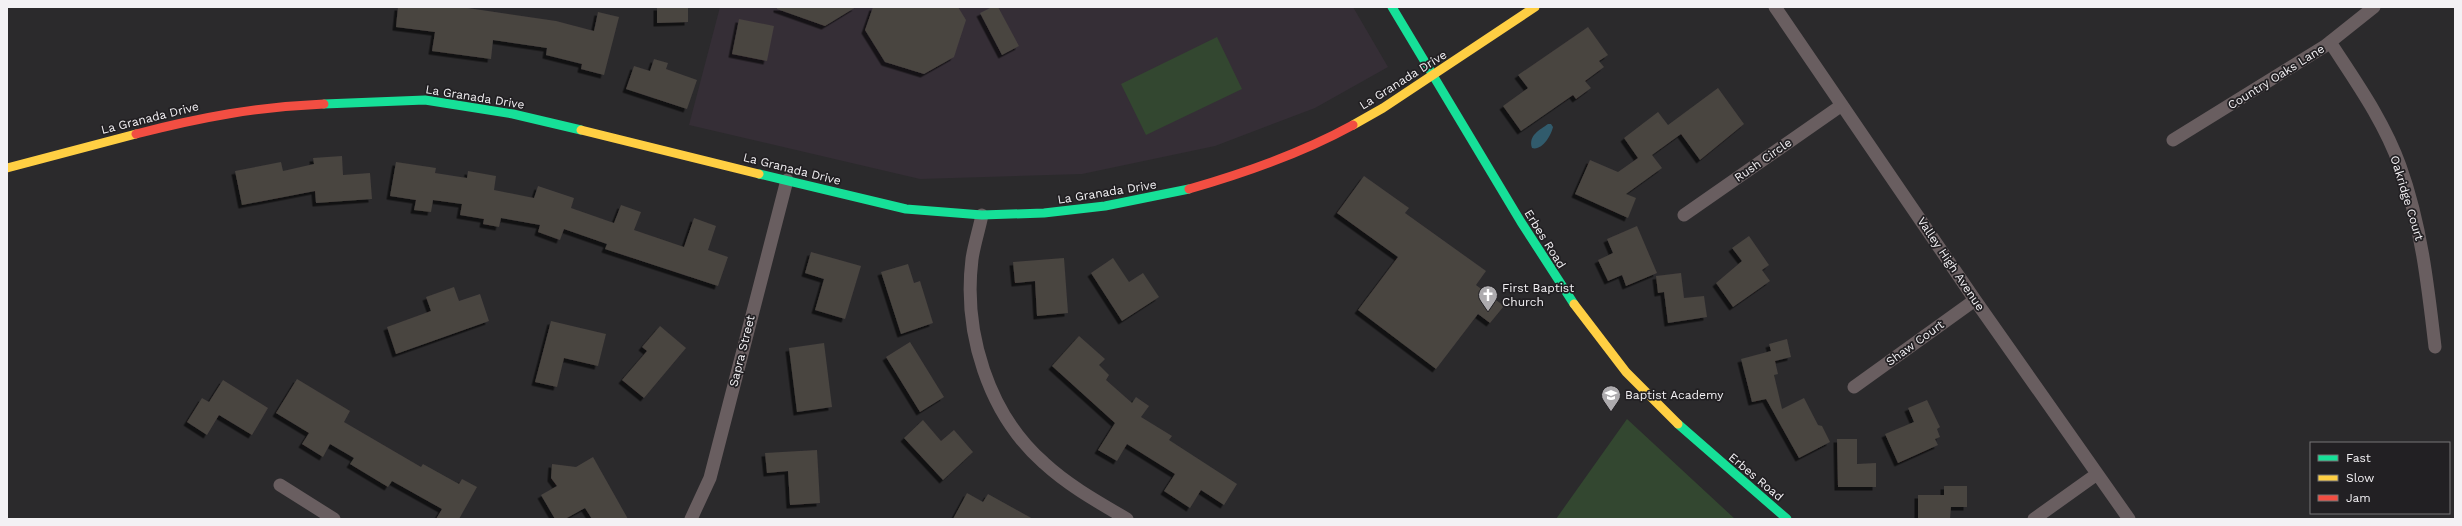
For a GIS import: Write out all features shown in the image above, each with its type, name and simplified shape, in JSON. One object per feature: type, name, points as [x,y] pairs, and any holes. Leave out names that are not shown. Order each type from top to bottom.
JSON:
[{"type":"street","name":"Erbes Road","points":[[1392,7],[1535,247],[1571,301],[1607,349],[1656,404],[1691,438],[1787,519]]},
{"type":"street","name":"La Granada Drive","points":[[7,168],[200,117],[274,106],[425,100],[513,114],[906,210],[982,215],[1044,213],[1105,206],[1165,195],[1220,180],[1278,159],[1338,133],[1383,108],[1434,76],[1535,7]]},
{"type":"street","name":"Valley High Avenue","points":[[1775,7],[1975,300],[2129,519]]},
{"type":"street","name":"Country Oaks Lane","points":[[2173,140],[2330,42],[2374,7]]},
{"type":"street","name":"Oakridge Court","points":[[2330,42],[2372,107],[2400,165],[2419,230],[2435,347]]},
{"type":"street","name":"Rush Circle","points":[[1684,215],[1842,105]]},
{"type":"street","name":"Sapra Street","points":[[691,519],[710,478],[787,180]]},
{"type":"street","points":[[982,215],[972,259],[970,304],[976,347],[992,391],[1016,432],[1043,463],[1073,487],[1127,519]]},
{"type":"street","name":"Shaw Court","points":[[1854,386],[1975,300]]},
{"type":"street","points":[[2034,519],[2097,474]]},
{"type":"street","points":[[280,484],[334,519]]},
{"type":"shaded area","points":[[720,7],[1353,7],[1388,67],[1315,108],[1215,146],[1082,174],[920,179],[689,125]]},
{"type":"green space","points":[[1217,37],[1242,89],[1146,135],[1121,84]]},
{"type":"green space","points":[[1627,419],[1735,519],[1556,519]]},
{"type":"water","points":[[1548,124],[1551,124],[1553,127],[1546,142],[1539,147],[1532,148],[1531,143],[1533,136]]},
{"type":"building","points":[[398,7],[461,7],[556,21],[594,31],[598,12],[619,17],[604,75],[581,69],[582,64],[546,55],[547,48],[493,40],[491,59],[432,51],[435,32],[396,27]]},
{"type":"building","points":[[657,7],[688,7],[688,22],[657,23]]},
{"type":"building","points":[[777,7],[856,7],[825,26],[777,9]]},
{"type":"building","points":[[873,7],[958,7],[966,20],[954,57],[924,74],[885,62],[865,30]]},
{"type":"building","points":[[992,7],[998,7],[1019,46],[1002,55],[980,13]]},
{"type":"building","points":[[739,19],[774,26],[767,61],[732,54]]},
{"type":"building","points":[[1588,27],[1608,55],[1599,61],[1604,67],[1585,81],[1591,88],[1576,99],[1573,95],[1521,131],[1503,106],[1528,88],[1518,75]]},
{"type":"building","points":[[654,59],[668,63],[666,69],[697,80],[687,109],[626,89],[634,66],[650,71]]},
{"type":"building","points":[[1718,88],[1744,124],[1700,160],[1681,134],[1652,155],[1662,168],[1626,194],[1636,198],[1628,218],[1575,194],[1590,160],[1618,172],[1638,158],[1624,138],[1658,112],[1668,125]]},
{"type":"building","points":[[342,156],[343,175],[370,173],[372,199],[316,203],[315,191],[242,205],[235,171],[281,162],[283,171],[314,164],[313,158]]},
{"type":"building","points":[[396,162],[436,168],[435,173],[467,178],[468,171],[496,176],[494,190],[534,198],[538,186],[574,198],[571,208],[614,223],[621,205],[641,212],[634,230],[684,247],[694,218],[716,226],[708,250],[728,257],[718,286],[605,249],[607,244],[564,229],[560,240],[538,232],[540,225],[501,218],[499,227],[483,224],[484,219],[460,215],[462,204],[433,200],[431,212],[414,210],[416,200],[390,196]]},
{"type":"building","points":[[1364,176],[1409,208],[1405,213],[1486,271],[1476,285],[1504,306],[1490,323],[1478,314],[1436,369],[1358,310],[1398,257],[1337,213]]},
{"type":"building","points":[[1637,226],[1657,273],[1626,286],[1622,275],[1608,281],[1598,260],[1613,253],[1607,239]]},
{"type":"building","points":[[1749,236],[1769,265],[1762,270],[1770,281],[1733,307],[1716,283],[1742,261],[1732,248]]},
{"type":"building","points":[[811,252],[861,266],[845,319],[815,310],[824,279],[805,273]]},
{"type":"building","points":[[1064,258],[1068,313],[1037,316],[1035,281],[1015,283],[1013,262]]},
{"type":"building","points":[[1113,258],[1129,282],[1143,273],[1159,297],[1122,321],[1091,273]]},
{"type":"building","points":[[908,264],[914,283],[920,281],[933,323],[901,334],[881,272]]},
{"type":"building","points":[[1681,273],[1684,298],[1704,296],[1707,317],[1668,323],[1664,292],[1658,293],[1656,276]]},
{"type":"building","points":[[454,287],[459,301],[480,294],[489,321],[396,354],[387,327],[431,311],[426,297]]},
{"type":"building","points":[[551,321],[606,334],[598,366],[564,358],[557,387],[535,382]]},
{"type":"building","points":[[660,326],[686,348],[644,398],[622,380],[647,351],[642,347]]},
{"type":"building","points":[[1079,336],[1105,359],[1099,365],[1109,375],[1106,380],[1132,403],[1136,397],[1149,406],[1141,417],[1172,436],[1169,440],[1237,484],[1224,505],[1201,490],[1190,508],[1164,491],[1175,474],[1127,444],[1117,461],[1098,450],[1115,423],[1052,366]]},
{"type":"building","points":[[1787,339],[1791,357],[1775,361],[1778,374],[1774,375],[1782,409],[1804,398],[1818,425],[1822,426],[1830,442],[1799,458],[1766,399],[1752,402],[1741,359],[1771,351],[1769,344]]},
{"type":"building","points":[[910,342],[944,397],[920,412],[886,357]]},
{"type":"building","points":[[824,343],[832,407],[797,412],[789,348]]},
{"type":"building","points":[[297,379],[350,411],[344,422],[421,467],[423,464],[459,484],[462,479],[477,487],[459,519],[436,519],[442,509],[392,481],[388,487],[350,464],[354,458],[330,444],[323,457],[302,444],[309,433],[276,413]]},
{"type":"building","points":[[223,380],[268,408],[252,435],[219,415],[207,435],[187,422],[202,398],[209,402]]},
{"type":"building","points":[[1927,400],[1940,427],[1937,429],[1940,437],[1935,439],[1938,445],[1898,463],[1885,434],[1914,422],[1908,408]]},
{"type":"building","points":[[923,420],[941,441],[954,430],[973,452],[943,480],[904,438]]},
{"type":"building","points":[[1837,439],[1857,439],[1857,464],[1876,463],[1876,487],[1838,487]]},
{"type":"building","points":[[817,450],[820,503],[790,505],[788,471],[767,473],[765,453]]},
{"type":"building","points":[[593,457],[628,519],[592,519],[585,508],[565,519],[555,519],[541,495],[557,486],[551,478],[552,464],[576,467]]},
{"type":"building","points":[[1944,486],[1967,486],[1967,507],[1951,507],[1950,519],[1918,519],[1918,495],[1944,495]]},
{"type":"building","points":[[967,493],[983,502],[988,494],[1033,519],[953,519]]},
{"type":"traffic: fast","points":[[1392,7],[1521,222],[1574,304]]},
{"type":"traffic: fast","points":[[324,104],[425,100],[513,114],[581,130]]},
{"type":"traffic: fast","points":[[759,174],[906,209],[982,215],[1044,213],[1105,206],[1189,189]]},
{"type":"traffic: fast","points":[[1678,424],[1787,519]]},
{"type":"traffic: slow","points":[[1353,125],[1383,108],[1535,7]]},
{"type":"traffic: slow","points":[[581,130],[759,174]]},
{"type":"traffic: slow","points":[[7,168],[136,134]]},
{"type":"traffic: slow","points":[[1574,304],[1626,372],[1678,424]]},
{"type":"traffic: jam","points":[[136,134],[207,118],[252,110],[324,104]]},
{"type":"traffic: jam","points":[[1189,189],[1273,162],[1314,145],[1353,125]]},
{"type":"place","name":"First Baptist Church","points":[[1488,312]]},
{"type":"place","name":"Baptist Academy","points":[[1611,412]]}]
